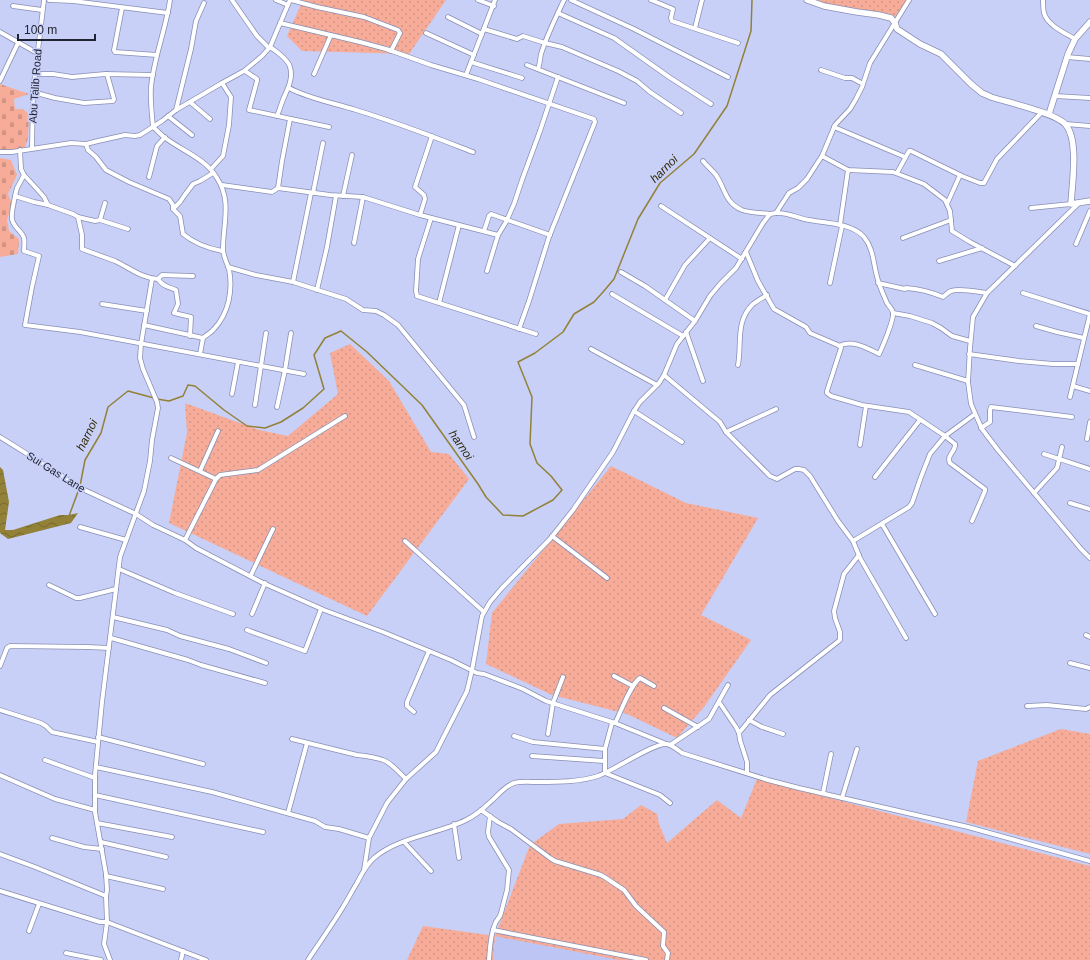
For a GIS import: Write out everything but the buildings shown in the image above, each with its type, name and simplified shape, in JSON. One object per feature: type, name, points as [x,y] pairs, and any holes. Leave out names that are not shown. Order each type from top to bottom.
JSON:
[{"type":"street","name":"Abu Talib Road","points":[[32,148],[33,92],[44,0]]},
{"type":"street","points":[[49,0],[73,1],[168,13]]},
{"type":"street","points":[[170,0],[157,55],[151,89],[153,127],[165,138],[188,152],[212,171],[222,185],[226,208],[222,251],[231,281],[229,301],[222,318],[214,330],[203,338],[200,354]]},
{"type":"street","points":[[232,0],[257,36],[282,56],[290,66],[289,88],[285,94],[277,116]]},
{"type":"street","points":[[276,0],[288,5]]},
{"type":"street","points":[[0,152],[71,143],[86,144],[125,135],[140,135],[176,110],[245,71],[262,56],[270,47],[291,0],[364,17],[398,30],[400,33],[391,51]]},
{"type":"street","points":[[478,0],[494,6]]},
{"type":"street","points":[[466,75],[496,0]]},
{"type":"street","points":[[538,69],[540,64],[540,56],[564,0]]},
{"type":"street","points":[[571,0],[634,29],[728,77]]},
{"type":"street","points":[[651,0],[673,9],[671,18],[672,21],[738,43]]},
{"type":"street","points":[[695,28],[702,0]]},
{"type":"street","points":[[807,0],[824,6],[879,14],[890,18],[895,23],[897,29],[904,34],[941,54],[982,93],[1049,114],[1066,124],[1071,134],[1074,146],[1071,204]]},
{"type":"street","points":[[776,213],[789,194],[807,179],[822,156],[834,127],[850,109],[856,99],[870,63],[908,0]]},
{"type":"street","points":[[1043,0],[1044,13],[1048,19],[1056,28],[1076,39]]},
{"type":"street","points":[[176,110],[191,49],[196,21],[204,3]]},
{"type":"street","points":[[13,6],[42,10]]},
{"type":"street","points":[[122,8],[114,50],[115,52],[157,55]]},
{"type":"street","points":[[558,13],[614,38],[669,77],[711,104]]},
{"type":"street","points":[[448,17],[482,34]]},
{"type":"street","points":[[1049,114],[1067,57],[1076,39],[1090,22]]},
{"type":"street","points":[[280,23],[366,43],[430,65],[466,75],[594,120],[595,122],[550,235],[519,329]]},
{"type":"street","points":[[484,29],[517,38],[523,36],[562,47],[618,71],[637,81],[650,92],[681,113]]},
{"type":"street","points":[[0,32],[37,53]]},
{"type":"street","points":[[426,33],[474,55]]},
{"type":"street","points":[[314,74],[331,35]]},
{"type":"street","points":[[0,81],[18,43]]},
{"type":"street","points":[[1067,57],[1090,59]]},
{"type":"street","points":[[471,62],[522,78]]},
{"type":"street","points":[[527,65],[624,103]]},
{"type":"street","points":[[821,70],[845,78],[852,78],[863,84]]},
{"type":"street","points":[[245,71],[256,79],[257,82],[249,110],[329,127]]},
{"type":"street","points":[[36,74],[53,74],[72,77],[107,74],[153,75]]},
{"type":"street","points":[[33,92],[54,98],[84,103],[113,101],[114,99],[107,74]]},
{"type":"street","points":[[487,271],[498,236],[508,219],[540,132],[558,77]]},
{"type":"street","points":[[174,209],[193,184],[200,181],[212,171],[223,156],[229,125],[231,97],[222,83]]},
{"type":"street","points":[[289,88],[298,93],[393,122],[473,152]]},
{"type":"street","points":[[1055,96],[1090,98]]},
{"type":"street","points":[[190,102],[210,119]]},
{"type":"street","points":[[897,173],[905,157],[909,151],[911,151],[960,175],[980,183],[984,183],[997,159],[1042,112]]},
{"type":"street","points":[[168,116],[192,134]]},
{"type":"street","points":[[278,188],[290,119]]},
{"type":"street","points":[[1066,124],[1090,126]]},
{"type":"street","points":[[834,127],[905,157]]},
{"type":"street","points":[[420,215],[425,199],[424,195],[415,187],[432,136]]},
{"type":"street","points":[[149,177],[158,146],[165,138]]},
{"type":"street","points":[[293,282],[323,143]]},
{"type":"street","points":[[86,144],[88,150],[96,157],[106,170],[129,182],[169,199],[174,209],[180,216],[182,234],[189,240],[204,247],[222,251]]},
{"type":"street","points":[[20,150],[24,175],[40,193],[48,205]]},
{"type":"street","points":[[344,196],[352,155]]},
{"type":"street","points":[[822,156],[848,170],[893,172],[924,184],[945,200],[950,211],[952,231],[1015,266]]},
{"type":"street","points":[[702,161],[716,174],[723,187],[726,197],[742,210],[770,214],[783,213],[803,219],[833,223],[856,231],[864,237],[872,252],[878,283],[893,313],[893,320],[880,353],[879,354],[860,345],[850,344],[839,346],[810,333],[806,327],[774,309],[758,281],[746,252]]},
{"type":"street","points":[[830,283],[841,226],[848,170]]},
{"type":"street","points":[[24,175],[17,188],[12,220],[16,228],[22,233],[24,240],[24,251],[40,256],[32,287],[25,325],[80,332],[304,374]]},
{"type":"street","points":[[947,204],[960,175]]},
{"type":"street","points":[[222,185],[272,192],[278,188],[336,196],[363,197],[420,215],[459,224],[498,236]]},
{"type":"street","points":[[15,196],[48,205],[78,217],[94,221],[100,220],[128,229]]},
{"type":"street","points":[[317,290],[327,247],[336,196]]},
{"type":"street","points":[[354,243],[363,197]]},
{"type":"street","points":[[1031,208],[1079,203],[1090,200]]},
{"type":"street","points":[[100,220],[105,203]]},
{"type":"street","points":[[1079,203],[987,293],[973,317],[968,381],[972,404],[981,428],[1090,558]]},
{"type":"street","points":[[662,206],[742,259]]},
{"type":"street","points":[[1076,244],[1090,211]]},
{"type":"street","points":[[484,231],[489,216],[492,214],[550,235]]},
{"type":"street","points":[[364,870],[369,838],[387,803],[406,779],[436,752],[467,691],[482,616],[490,602],[552,536],[573,510],[613,452],[640,402],[657,385],[664,375],[677,344],[695,322],[710,296],[736,268],[770,214]]},
{"type":"street","points":[[78,217],[82,235],[82,249],[115,261],[141,276],[152,279],[158,279],[162,275],[194,276]]},
{"type":"street","points":[[431,218],[418,259],[416,295],[536,334]]},
{"type":"street","points":[[903,238],[951,220]]},
{"type":"street","points":[[439,303],[459,224]]},
{"type":"street","points":[[665,300],[685,265],[710,238]]},
{"type":"street","points":[[939,261],[982,248]]},
{"type":"street","points":[[228,267],[256,275],[293,282],[346,299],[363,310],[376,311],[384,315],[398,325],[464,405],[474,437]]},
{"type":"street","points":[[621,272],[645,286],[695,322]]},
{"type":"street","points":[[110,960],[104,944],[107,922],[107,890],[95,810],[95,778],[98,736],[120,557],[144,491],[158,408],[140,358],[152,279]]},
{"type":"street","points":[[158,279],[164,286],[176,290],[178,304],[174,313],[191,317],[190,336]]},
{"type":"street","points":[[878,283],[905,289],[929,292],[943,297],[952,290],[967,290],[987,293]]},
{"type":"street","points":[[1023,293],[1090,314],[1070,397]]},
{"type":"street","points":[[612,294],[685,334],[703,381]]},
{"type":"street","points":[[738,365],[741,326],[743,320],[753,304],[766,295]]},
{"type":"street","points":[[102,304],[146,311]]},
{"type":"street","points":[[893,313],[910,316],[932,323],[952,336],[970,341]]},
{"type":"street","points":[[144,325],[203,338]]},
{"type":"street","points":[[1036,326],[1084,338]]},
{"type":"street","points":[[255,406],[266,333]]},
{"type":"street","points":[[277,407],[291,333]]},
{"type":"street","points":[[839,346],[841,348],[827,394],[866,406],[909,412],[955,444],[955,447],[949,457],[950,463],[985,489],[972,521]]},
{"type":"street","points":[[591,348],[657,385]]},
{"type":"street","points":[[969,354],[1026,362],[1078,364]]},
{"type":"street","points":[[232,394],[238,362]]},
{"type":"street","points":[[915,365],[968,381]]},
{"type":"street","points":[[664,375],[720,422],[726,432],[770,476],[777,479],[795,469],[804,470],[810,476],[852,541],[906,638]]},
{"type":"street","points":[[1073,386],[1090,391]]},
{"type":"street","points":[[860,445],[866,406]]},
{"type":"street","points":[[981,428],[990,422],[991,407],[1072,417]]},
{"type":"street","points":[[726,432],[776,409]]},
{"type":"street","points":[[634,411],[682,442]]},
{"type":"street","points":[[852,541],[909,507],[912,503],[930,454],[945,436],[975,414]]},
{"type":"street","points":[[185,540],[216,479],[220,475],[258,470],[345,416]]},
{"type":"street","points":[[875,477],[920,420]]},
{"type":"street","points":[[1087,439],[1090,422]]},
{"type":"street","points":[[200,471],[218,431]]},
{"type":"street","name":"Sui Gas Lane","points":[[0,437],[76,486],[136,514],[153,525],[185,540],[196,548],[265,583],[321,609],[383,632],[477,673],[484,674],[523,689],[546,701],[614,723],[670,745],[682,753],[747,773],[799,788],[968,827],[1090,861]]},
{"type":"street","points":[[1034,493],[1057,468],[1062,447]]},
{"type":"street","points":[[1044,454],[1090,469]]},
{"type":"street","points":[[171,458],[216,479]]},
{"type":"street","points":[[1070,504],[1090,509]]},
{"type":"street","points":[[882,524],[935,614]]},
{"type":"street","points":[[80,527],[126,540]]},
{"type":"street","points":[[251,575],[274,529]]},
{"type":"street","points":[[552,536],[607,578]]},
{"type":"street","points":[[405,542],[484,612]]},
{"type":"street","points":[[739,733],[770,695],[840,640],[840,632],[834,611],[844,574],[859,555]]},
{"type":"street","points":[[119,569],[175,593],[233,614]]},
{"type":"street","points":[[252,614],[265,583]]},
{"type":"street","points":[[49,585],[76,598],[116,590]]},
{"type":"street","points":[[248,630],[305,650],[321,609]]},
{"type":"street","points":[[113,617],[167,630],[180,636],[229,649],[266,663]]},
{"type":"street","points":[[111,638],[265,683]]},
{"type":"street","points":[[0,666],[7,648],[10,646],[110,648]]},
{"type":"street","points":[[414,712],[407,706],[406,702],[429,651]]},
{"type":"street","points":[[1070,663],[1090,668]]},
{"type":"street","points":[[614,676],[633,686]]},
{"type":"street","points":[[548,734],[553,703],[563,677]]},
{"type":"street","points":[[605,773],[605,749],[614,723],[633,686],[638,678],[640,678],[654,686]]},
{"type":"street","points":[[670,745],[709,719],[728,685]]},
{"type":"street","points":[[719,702],[739,733],[747,762],[747,773]]},
{"type":"street","points":[[1027,706],[1047,705],[1086,709],[1090,706]]},
{"type":"street","points":[[664,708],[698,727]]},
{"type":"street","points":[[0,710],[41,723],[52,732],[98,742]]},
{"type":"street","points":[[749,720],[762,728],[783,734]]},
{"type":"street","points":[[98,736],[203,764]]},
{"type":"street","points":[[514,736],[533,742],[605,749]]},
{"type":"street","points":[[292,739],[383,760],[406,779]]},
{"type":"street","points":[[288,813],[307,743]]},
{"type":"street","points":[[308,960],[342,908],[364,870],[374,858],[387,849],[466,820],[516,782],[571,781],[586,779],[605,773],[632,758],[659,745],[665,744]]},
{"type":"street","points":[[842,798],[858,749]]},
{"type":"street","points":[[823,793],[831,754]]},
{"type":"street","points":[[532,756],[604,761]]},
{"type":"street","points":[[45,760],[95,778]]},
{"type":"street","points":[[96,767],[212,792],[288,813],[315,821],[325,826],[369,838]]},
{"type":"street","points":[[605,773],[660,796],[670,803]]},
{"type":"street","points":[[0,775],[55,799],[95,810]]},
{"type":"street","points":[[95,795],[263,832]]},
{"type":"street","points":[[481,810],[511,829],[555,861],[601,875],[624,890],[636,906],[664,932],[663,946],[668,953],[667,960]]},
{"type":"street","points":[[489,960],[490,940],[495,924],[500,917],[507,890],[509,870],[489,837],[488,832],[490,816]]},
{"type":"street","points":[[97,823],[172,837]]},
{"type":"street","points":[[454,824],[459,858]]},
{"type":"street","points":[[52,838],[84,847],[102,849]]},
{"type":"street","points":[[100,842],[166,857]]},
{"type":"street","points":[[404,842],[431,871]]},
{"type":"street","points":[[0,854],[106,896]]},
{"type":"street","points":[[106,876],[163,889]]},
{"type":"street","points":[[0,892],[38,904],[78,914],[100,922],[107,922],[206,960]]},
{"type":"street","points":[[29,931],[38,904]]},
{"type":"street","points":[[493,930],[646,960]]},
{"type":"street","points":[[181,960],[183,951]]},
{"type":"street","points":[[66,953],[101,960]]},
{"type":"shaded area","points":[[496,933],[634,960],[493,960]]},
{"type":"green space","points":[[303,0],[446,0],[409,54],[302,51],[287,36]]},
{"type":"green space","points":[[814,0],[906,0],[896,17],[891,14],[825,4]]},
{"type":"green space","points":[[0,84],[29,94],[14,99],[15,109],[23,109],[29,114],[28,138],[25,147],[15,151],[0,151]]},
{"type":"green space","points":[[0,158],[11,160],[17,175],[8,194],[12,204],[7,220],[9,231],[19,239],[18,254],[0,257]]},
{"type":"green space","points":[[350,344],[389,381],[431,452],[449,454],[469,479],[367,616],[169,523],[187,433],[185,403],[259,430],[288,436],[338,394],[330,353]]},
{"type":"green space","points":[[611,466],[686,503],[758,518],[701,615],[751,640],[704,707],[677,738],[627,714],[552,695],[486,664],[492,613]]},
{"type":"green space","points":[[1061,729],[1090,734],[1090,854],[966,822],[978,761]]},
{"type":"green space","points":[[757,779],[1090,866],[1090,960],[619,960],[495,936],[530,845],[559,824],[623,819],[641,805],[657,814],[659,824],[667,843],[717,800],[741,818]]},
{"type":"green space","points":[[423,926],[495,936],[493,960],[407,960]]},
{"type":"water","points":[[0,467],[3,470],[9,502],[5,530],[13,530],[60,515],[78,513],[71,523],[8,539],[0,533]]},
{"type":"waterway","name":"harnoi","points":[[157,399],[169,401],[183,396],[188,385],[195,386],[224,410],[247,426],[265,428],[281,422],[303,408],[324,389],[314,355],[325,338],[341,331],[367,352],[422,405],[486,497],[503,515],[523,516],[553,500],[562,490],[551,476],[537,463],[530,444],[532,397],[518,362],[535,353],[563,332],[574,314],[594,302],[614,279],[638,219],[660,183],[694,154],[727,106],[751,31],[752,0]]},
{"type":"waterway","name":"harnoi","points":[[80,486],[85,460],[101,433],[108,407],[128,391],[154,398]]},
{"type":"waterway","name":"harnoi","points":[[69,516],[79,489]]}]
